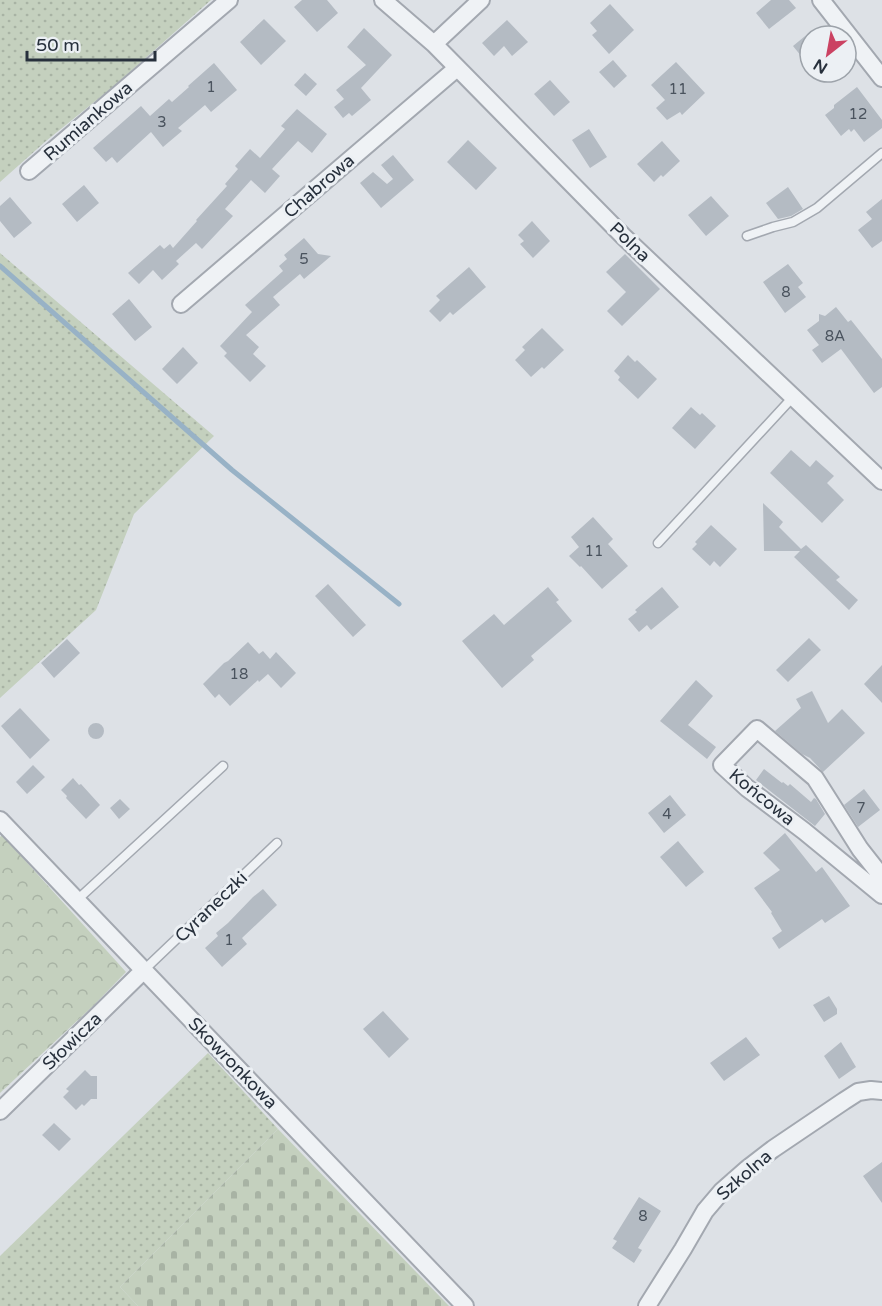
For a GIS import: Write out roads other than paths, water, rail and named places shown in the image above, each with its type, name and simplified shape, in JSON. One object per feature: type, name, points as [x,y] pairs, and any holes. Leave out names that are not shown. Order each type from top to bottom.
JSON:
[{"type":"street","name":"Rumiankowa","points":[[29,171],[229,0]]},
{"type":"street","name":"Polna","points":[[383,0],[434,44],[624,237],[882,481]]},
{"type":"street","points":[[434,44],[481,0]]},
{"type":"street","points":[[821,0],[882,78]]},
{"type":"street","name":"Chabrowa","points":[[182,304],[457,68]]},
{"type":"street","name":"Końcowa","points":[[882,877],[860,849],[815,778],[757,729],[722,765],[747,788],[882,895]]},
{"type":"street","name":"Skowronkowa","points":[[0,820],[465,1306]]},
{"type":"street","name":"Słowicza","points":[[0,1111],[144,970]]},
{"type":"street","name":"Szkolna","points":[[647,1306],[705,1211],[722,1191],[773,1149],[858,1092],[882,1091]]},
{"type":"lane","points":[[747,236],[793,222],[817,208],[882,153]]},
{"type":"lane","points":[[658,543],[793,396]]},
{"type":"lane","points":[[77,900],[223,766]]},
{"type":"lane","name":"Cyraneczki","points":[[144,970],[277,843]]},
{"type":"waterway","points":[[0,266],[232,470],[399,604]]}]
